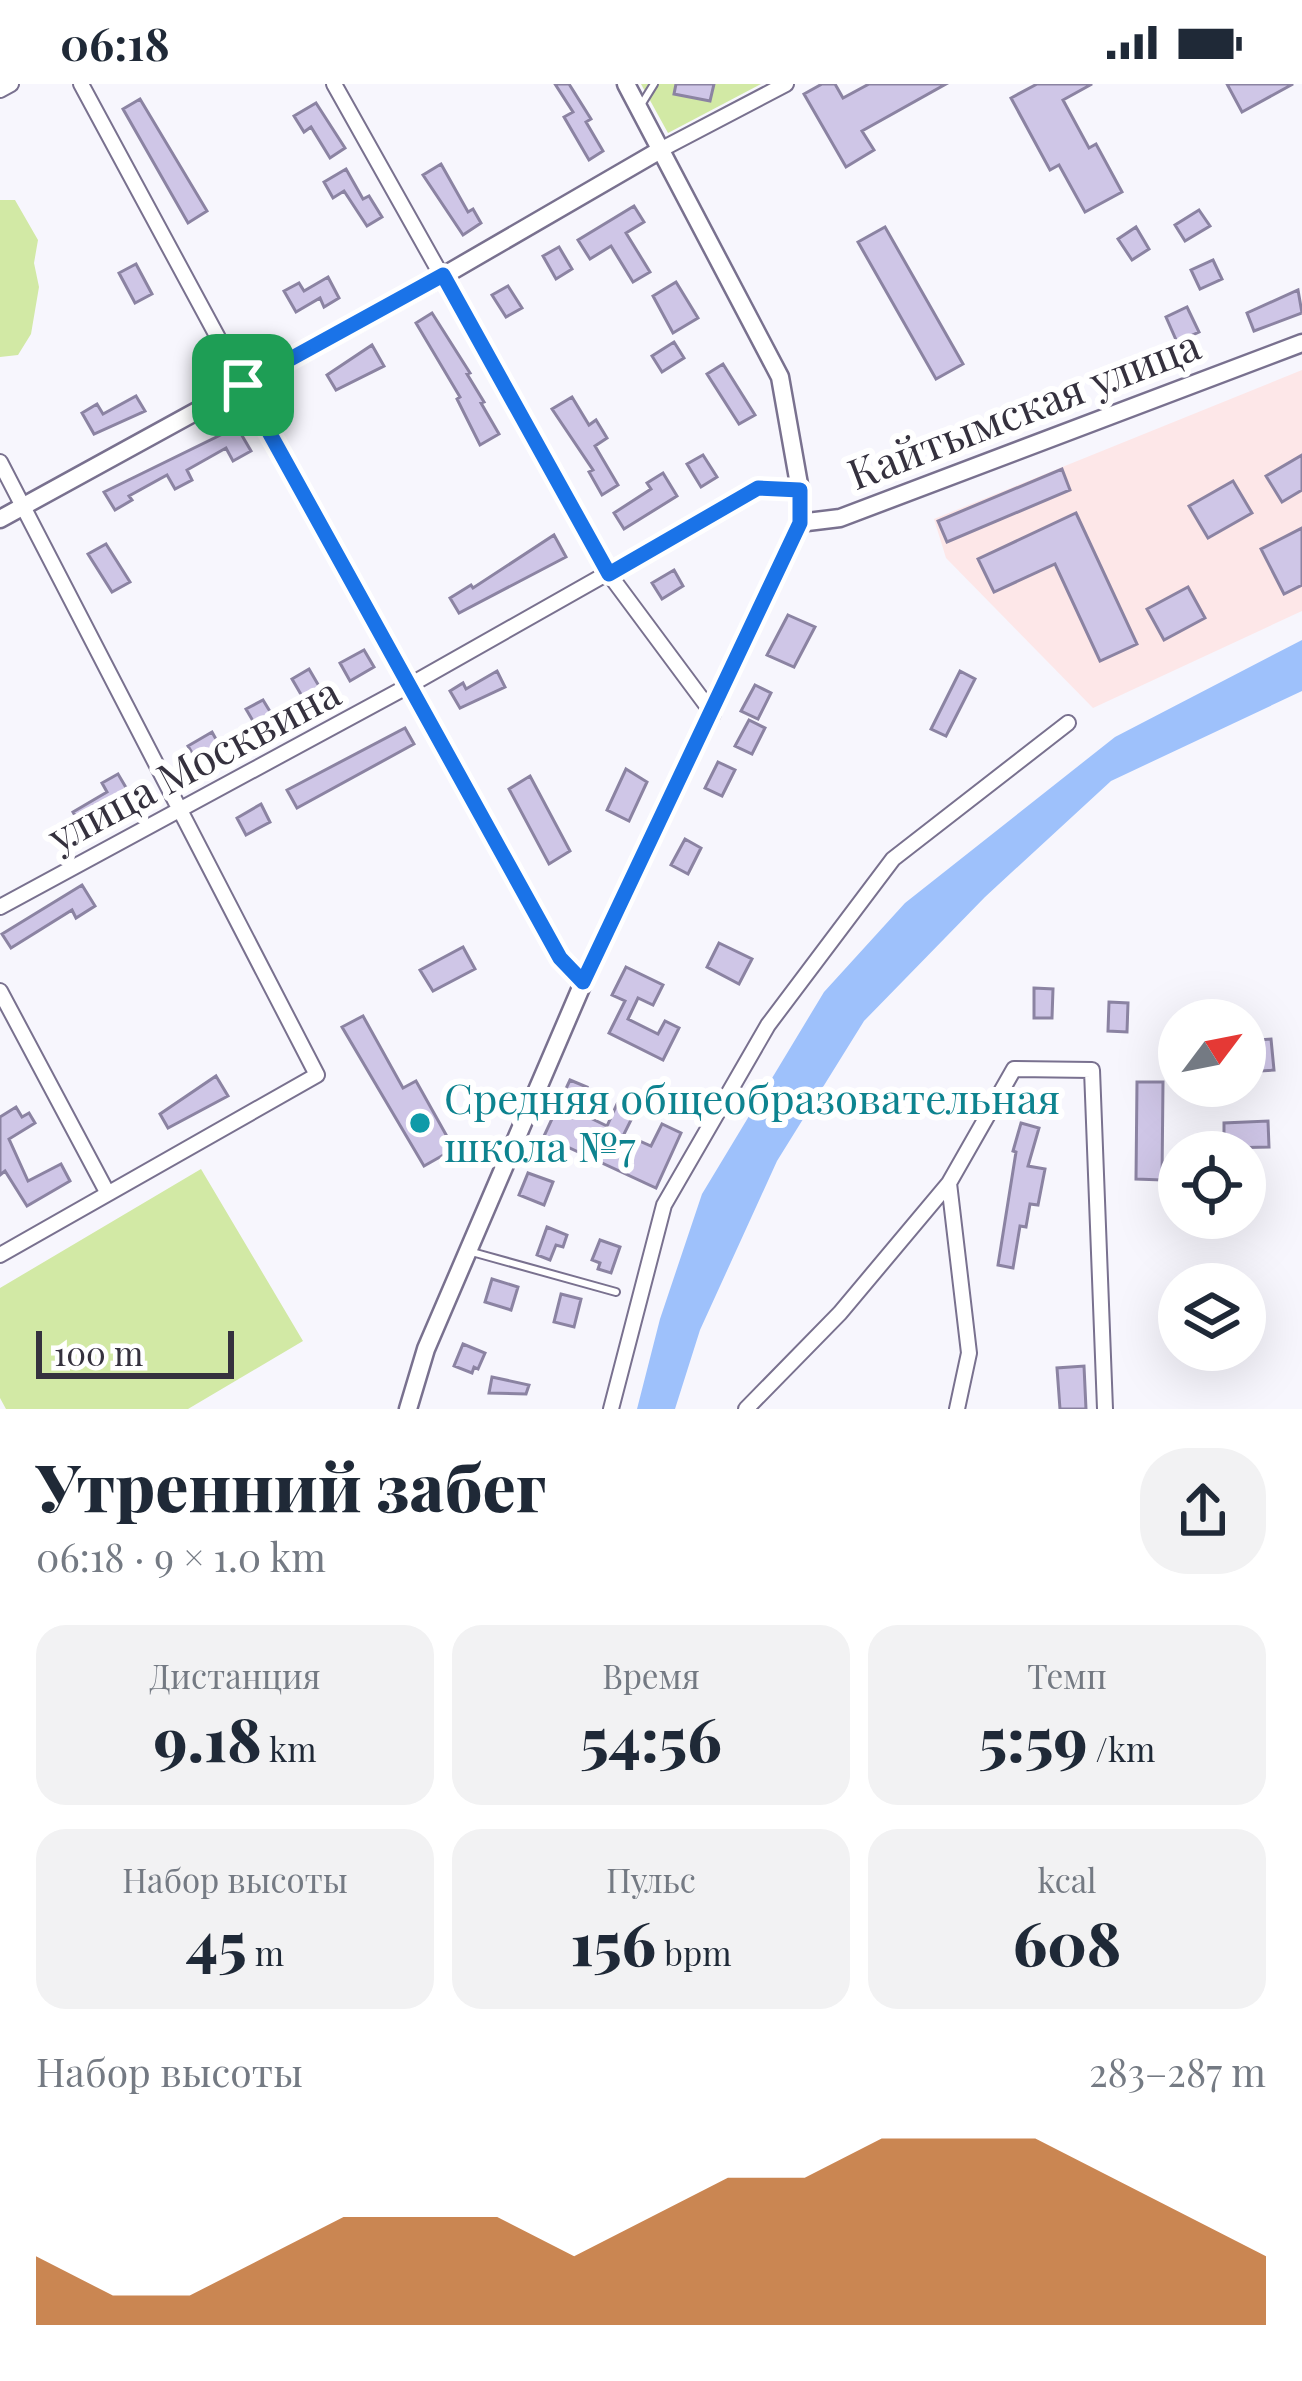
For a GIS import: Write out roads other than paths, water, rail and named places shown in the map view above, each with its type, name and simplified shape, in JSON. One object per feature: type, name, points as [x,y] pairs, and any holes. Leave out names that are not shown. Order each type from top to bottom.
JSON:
[{"type":"street","points":[[0,90],[11,84]]},
{"type":"street","points":[[81,84],[560,958],[583,982]]},
{"type":"street","points":[[334,84],[609,574],[712,714]]},
{"type":"street","points":[[409,1409],[426,1349],[583,982],[800,523],[800,490],[780,376],[626,84]]},
{"type":"street","points":[[0,519],[786,84]]},
{"type":"street","name":"Кайтымская улица","points":[[800,523],[840,518],[1302,343]]},
{"type":"street","points":[[0,462],[317,1075],[0,1255]]},
{"type":"street","name":"улица Москвина","points":[[0,907],[410,685],[758,488],[800,490]]},
{"type":"street","points":[[611,1409],[664,1205],[768,1024],[893,860],[1068,723]]},
{"type":"street","points":[[0,991],[107,1192]]},
{"type":"street","points":[[746,1409],[840,1313],[949,1183],[1014,1069],[1091,1070],[1105,1409]]},
{"type":"street","points":[[949,1183],[969,1353],[957,1409]]},
{"type":"lane","points":[[639,108],[654,84]]},
{"type":"lane","points":[[468,1251],[616,1292]]},
{"type":"water","points":[[1302,640],[1302,691],[1111,781],[985,897],[864,1021],[777,1161],[700,1330],[675,1409],[637,1409],[660,1319],[702,1194],[824,992],[905,903],[1115,737]]},
{"type":"place","name":"Средняя общеобразовательная школа №7","points":[[420,1123]]}]
